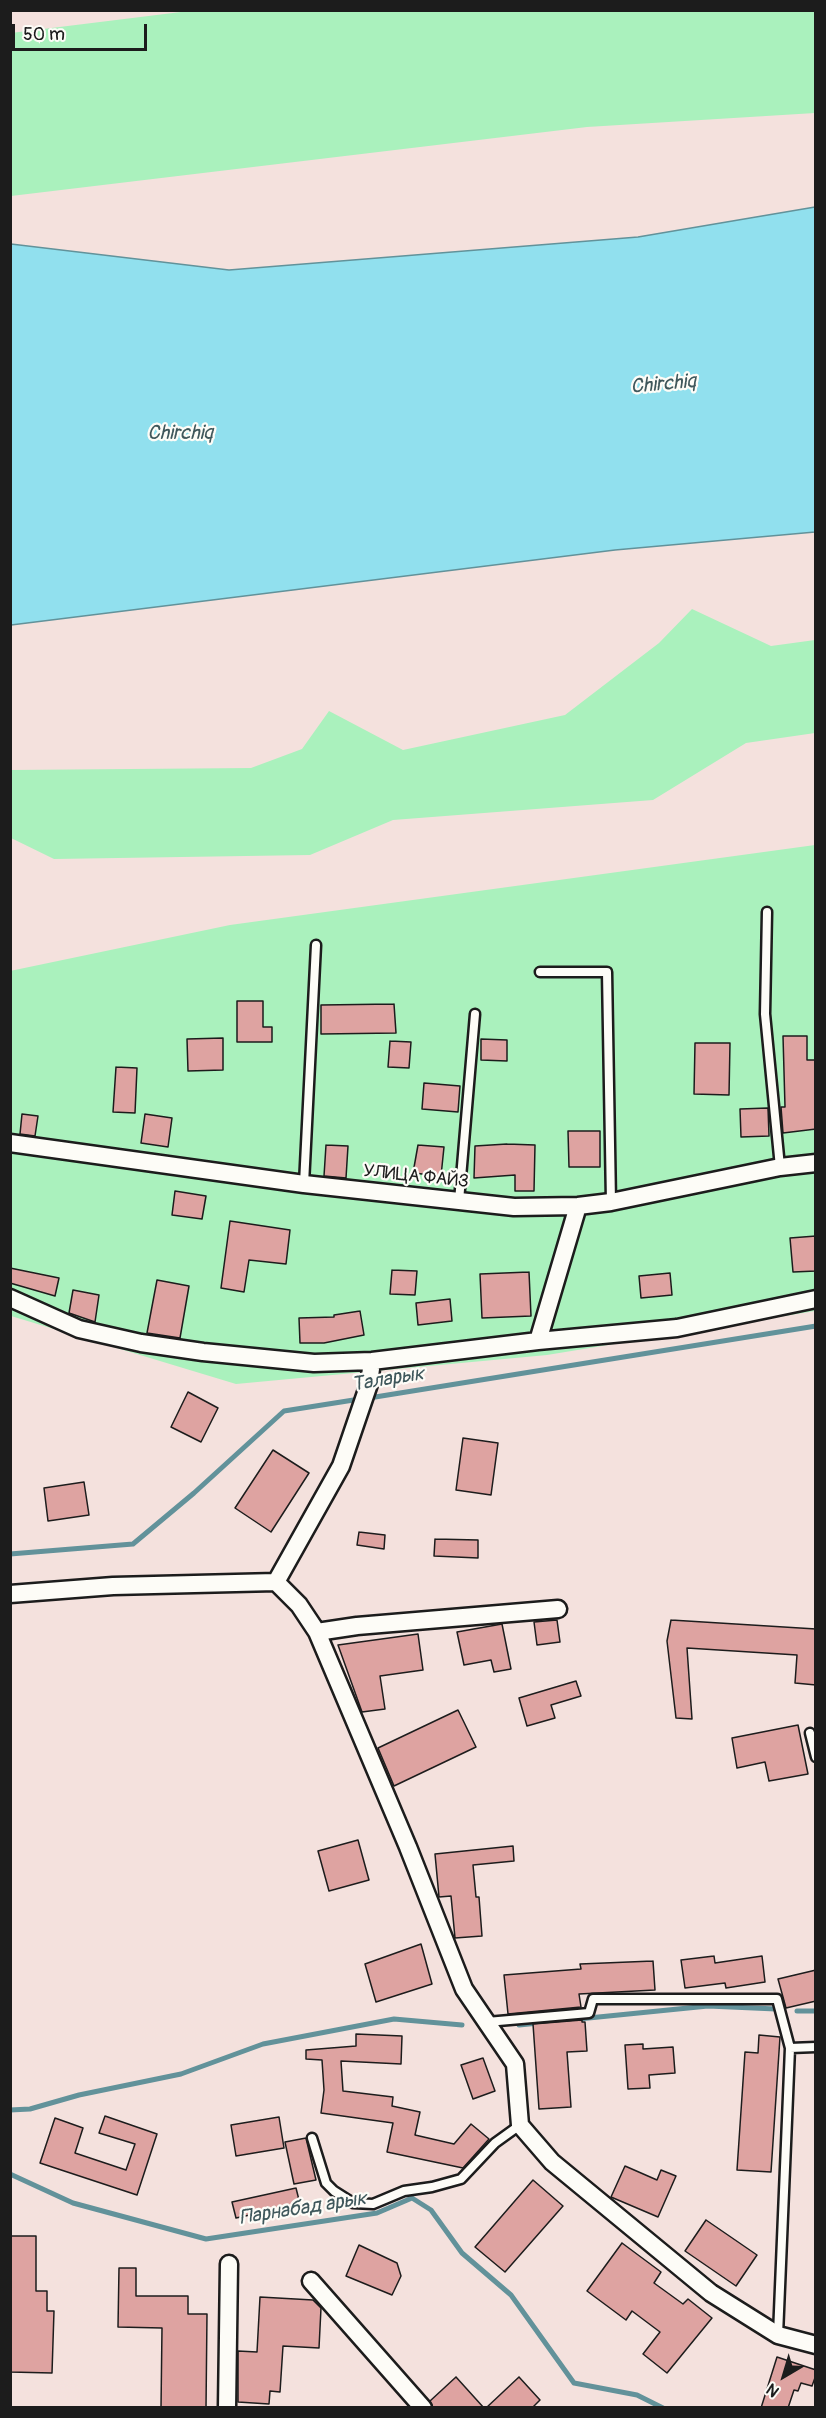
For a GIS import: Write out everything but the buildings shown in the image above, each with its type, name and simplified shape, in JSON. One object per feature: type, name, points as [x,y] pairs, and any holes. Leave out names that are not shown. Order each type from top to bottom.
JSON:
[{"type":"street","name":"УЛИЦА ФАЙЗ","points":[[10,1143],[304,1184],[514,1207],[578,1206],[611,1202],[780,1167],[816,1163]]},
{"type":"street","points":[[538,1341],[578,1206]]},
{"type":"street","points":[[10,1298],[79,1329],[141,1343],[203,1352],[314,1363],[372,1361],[538,1341],[677,1328],[816,1299]]},
{"type":"street","points":[[276,1582],[341,1466],[369,1384],[372,1361]]},
{"type":"street","points":[[10,1594],[113,1586],[276,1582],[299,1605],[317,1632],[408,1847],[464,1989],[515,2064],[520,2125],[552,2162],[711,2293],[778,2335],[816,2345]]},
{"type":"street","points":[[317,1632],[357,1626],[558,1609]]},
{"type":"street","points":[[227,2408],[229,2264]]},
{"type":"street","points":[[311,2281],[423,2408]]},
{"type":"lane","points":[[767,912],[765,1014],[780,1167]]},
{"type":"lane","points":[[304,1184],[316,945]]},
{"type":"lane","points":[[540,972],[607,972],[611,1202]]},
{"type":"lane","points":[[459,1201],[475,1014]]},
{"type":"lane","points":[[810,1733],[816,1757]]},
{"type":"lane","points":[[487,2022],[590,2013],[593,1999],[777,1999],[790,2048],[778,2335]]},
{"type":"lane","points":[[790,2048],[816,2047]]},
{"type":"lane","points":[[312,2138],[326,2183],[352,2203],[373,2204],[404,2191],[432,2187],[461,2179],[495,2143],[520,2125]]},
{"type":"green space","points":[[197,10],[815,11],[815,113],[587,127],[11,196],[11,33]]},
{"type":"green space","points":[[692,609],[771,646],[815,640],[815,733],[746,743],[653,800],[393,820],[310,855],[54,859],[11,838],[11,770],[251,768],[302,749],[329,711],[403,750],[565,715],[659,643]]},
{"type":"green space","points":[[815,845],[815,1311],[547,1355],[236,1384],[11,1316],[10,971],[230,925]]},
{"type":"water","name":"Chirchiq","points":[[815,207],[815,532],[615,550],[11,625],[11,244],[229,270],[638,237]]},
{"type":"waterway","name":"Таларык","points":[[369,1398],[816,1326]]},
{"type":"waterway","name":"Таларык","points":[[10,1554],[133,1544],[194,1493],[284,1411],[360,1399]]},
{"type":"waterway","points":[[519,2025],[708,2006],[776,2009]]},
{"type":"waterway","points":[[797,2011],[816,2011]]},
{"type":"waterway","points":[[10,2110],[30,2109],[79,2095],[181,2074],[263,2044],[394,2019],[462,2025]]},
{"type":"waterway","name":"Парнабад арык","points":[[10,2174],[73,2203],[206,2239],[377,2213],[412,2198],[431,2210],[462,2253],[511,2295],[574,2383],[637,2395],[663,2408]]}]
